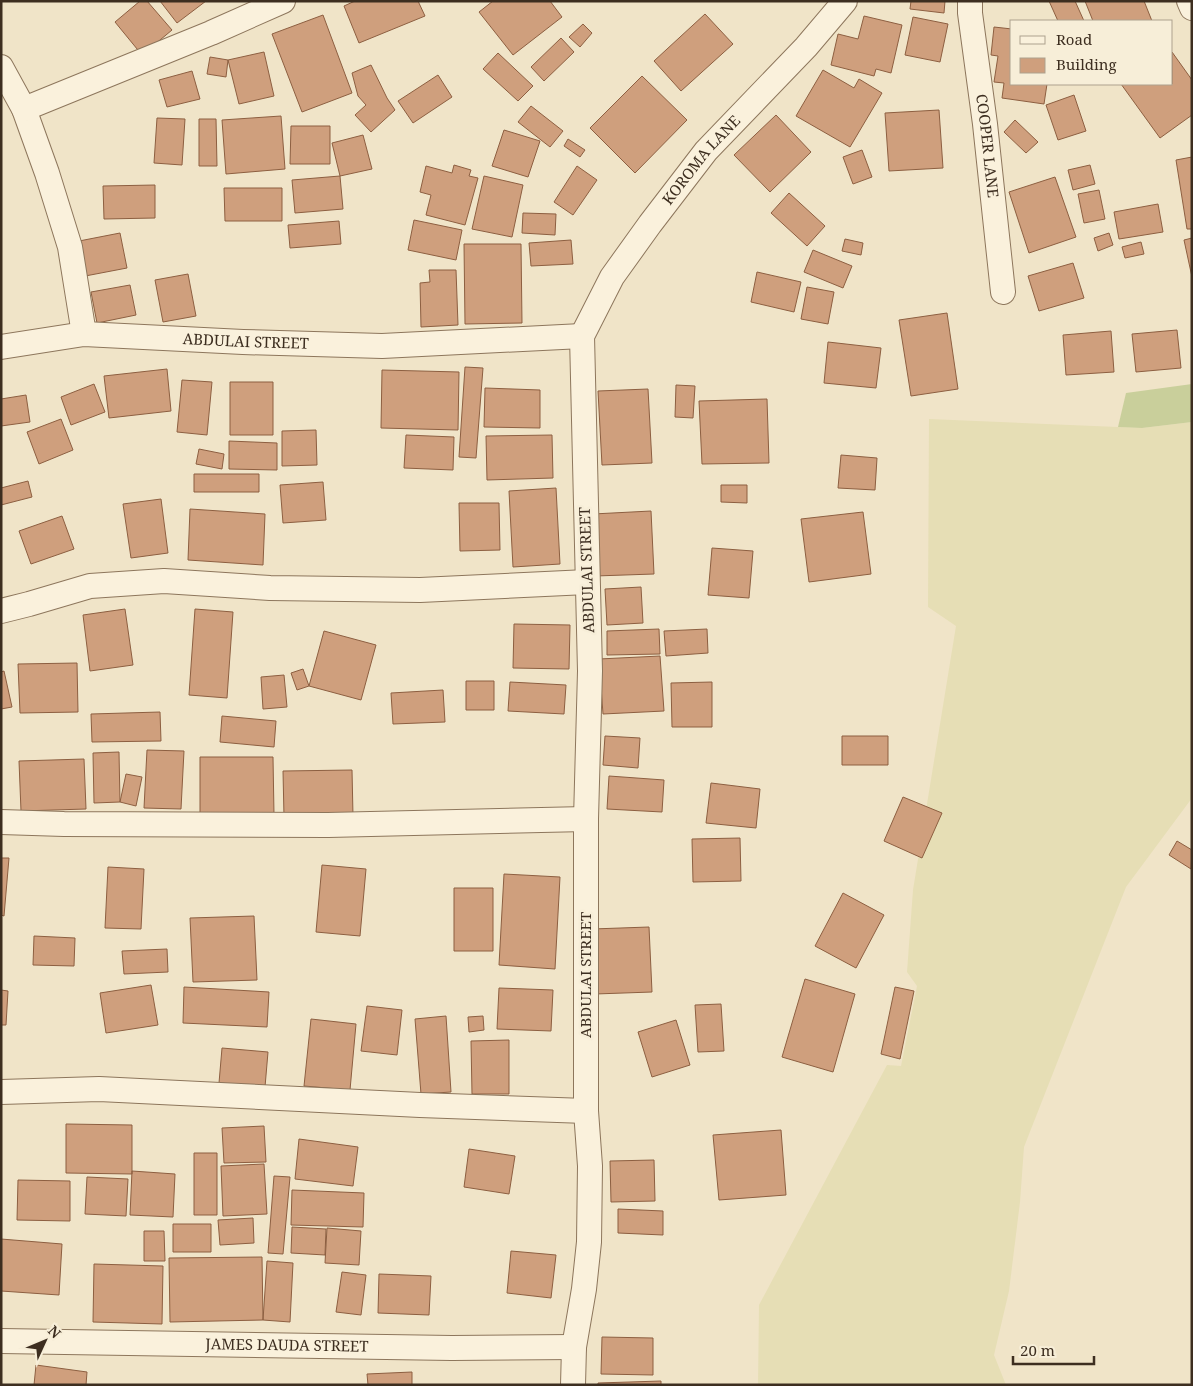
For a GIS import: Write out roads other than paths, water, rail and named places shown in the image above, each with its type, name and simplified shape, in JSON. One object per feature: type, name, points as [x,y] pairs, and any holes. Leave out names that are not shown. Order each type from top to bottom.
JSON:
[{"type":"street","points":[[24,109],[211,33],[283,1]]},
{"type":"street","name":"KOROMA LANE","points":[[582,336],[612,277],[706,151],[806,46],[845,1]]},
{"type":"street","name":"COOPER LANE","points":[[970,1],[1003,292]]},
{"type":"street","points":[[1189,1],[1192,8]]},
{"type":"street","points":[[3,75],[24,109],[47,173],[70,247],[84,334]]},
{"type":"street","name":"ABDULAI STREET","points":[[1,347],[84,334],[243,342],[382,346],[582,336],[590,671],[586,819],[586,1111],[590,1166],[589,1242],[584,1289],[574,1347],[573,1385]]},
{"type":"street","points":[[1,611],[90,586],[164,581],[270,588],[420,590],[587,582]]},
{"type":"street","points":[[1,822],[328,825],[586,819]]},
{"type":"street","points":[[1,1092],[99,1089],[586,1111]]},
{"type":"street","name":"JAMES DAUDA STREET","points":[[1,1341],[452,1348],[574,1347]]}]
